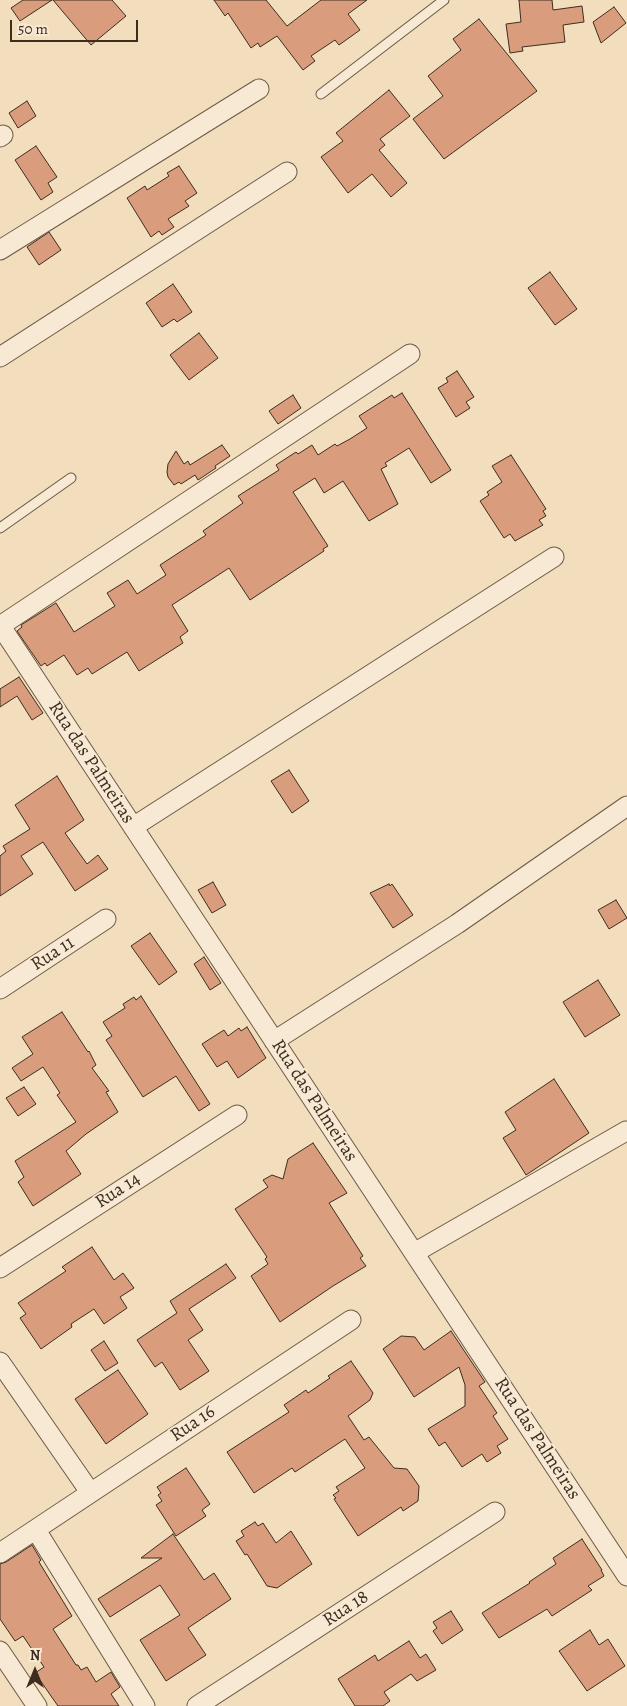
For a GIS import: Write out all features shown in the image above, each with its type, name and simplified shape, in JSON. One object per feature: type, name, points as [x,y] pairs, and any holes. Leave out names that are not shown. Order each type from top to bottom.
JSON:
[{"type":"street","points":[[0,250],[259,89]]},
{"type":"street","points":[[0,357],[287,172]]},
{"type":"street","points":[[0,626],[410,354]]},
{"type":"street","points":[[133,827],[554,557]]},
{"type":"street","name":"Rua das Palmeiras","points":[[0,626],[627,1576]]},
{"type":"street","points":[[274,1041],[457,924],[627,806]]},
{"type":"street","name":"Rua 11","points":[[0,989],[106,919]]},
{"type":"street","name":"Rua 14","points":[[0,1268],[237,1115]]},
{"type":"street","points":[[414,1253],[626,1131]]},
{"type":"street","name":"Rua 16","points":[[0,1553],[351,1320]]},
{"type":"street","points":[[0,1362],[90,1492]]},
{"type":"street","name":"Rua 18","points":[[197,1706],[494,1512]]},
{"type":"street","points":[[36,1530],[145,1706]]},
{"type":"street","points":[[0,1651],[37,1706]]},
{"type":"lane","points":[[321,94],[444,0]]},
{"type":"lane","points":[[0,528],[71,478]]},
{"type":"building","points":[[23,0],[52,0],[20,21],[11,8]]},
{"type":"building","points":[[53,0],[112,0],[126,16],[91,45]]},
{"type":"building","points":[[214,0],[266,0],[287,26],[321,0],[367,0],[348,14],[360,30],[339,45],[335,40],[311,56],[315,61],[303,70],[277,36],[260,47],[258,43],[251,48],[228,13],[225,16]]},
{"type":"building","points":[[519,0],[552,0],[553,10],[582,6],[584,22],[563,25],[565,42],[522,47],[523,51],[510,53],[506,24],[521,22]]},
{"type":"building","points":[[614,7],[626,23],[601,43],[593,22]]},
{"type":"building","points":[[479,19],[537,91],[444,159],[413,119],[443,96],[428,76],[461,50],[453,39]]},
{"type":"building","points":[[389,90],[410,116],[380,139],[385,145],[379,150],[407,183],[391,197],[372,174],[348,193],[321,157],[343,141],[336,133]]},
{"type":"building","points":[[27,101],[36,116],[18,128],[9,113]]},
{"type":"building","points":[[36,146],[57,177],[48,183],[53,192],[41,200],[15,160]]},
{"type":"building","points":[[179,166],[197,193],[185,201],[189,206],[168,219],[174,227],[162,235],[159,231],[151,237],[127,198],[145,186],[147,190],[169,176],[167,173]]},
{"type":"building","points":[[49,232],[61,250],[39,265],[27,247]]},
{"type":"building","points":[[550,272],[577,309],[555,325],[528,288]]},
{"type":"building","points":[[173,284],[192,312],[177,322],[174,319],[162,327],[146,303]]},
{"type":"building","points":[[199,333],[218,358],[189,380],[170,355]]},
{"type":"building","points":[[457,371],[474,397],[466,402],[470,408],[456,417],[438,388],[448,382],[446,378]]},
{"type":"building","points":[[402,393],[451,470],[431,483],[409,448],[385,463],[387,466],[381,469],[398,504],[369,521],[343,481],[324,493],[315,478],[293,492],[328,546],[323,549],[324,551],[250,600],[229,568],[172,605],[188,631],[180,637],[183,643],[139,671],[127,652],[92,674],[88,668],[77,675],[64,655],[47,666],[45,663],[41,666],[17,631],[22,627],[21,625],[56,603],[74,632],[115,606],[107,593],[128,580],[137,594],[166,575],[160,565],[206,535],[203,531],[243,503],[238,496],[279,470],[276,465],[296,452],[298,454],[312,445],[318,455],[335,444],[337,446],[350,439],[367,428],[359,416],[392,395],[394,398]]},
{"type":"building","points":[[293,395],[301,408],[278,424],[269,411]]},
{"type":"building","points":[[222,445],[230,456],[198,480],[195,475],[181,484],[179,482],[174,485],[168,477],[168,464],[176,451],[184,464],[188,461],[190,465]]},
{"type":"building","points":[[511,455],[546,509],[543,511],[546,516],[539,520],[543,525],[515,541],[510,534],[504,538],[480,501],[489,495],[487,492],[502,482],[492,466]]},
{"type":"building","points":[[19,677],[43,713],[32,720],[17,696],[0,707],[0,689]]},
{"type":"building","points":[[289,770],[309,801],[292,813],[271,781]]},
{"type":"building","points":[[57,776],[84,820],[65,833],[87,864],[98,855],[108,869],[75,891],[43,842],[21,856],[33,874],[0,896],[0,856],[6,851],[3,846],[30,829],[15,805]]},
{"type":"building","points":[[213,882],[226,905],[212,913],[198,890]]},
{"type":"building","points":[[389,884],[390,886],[392,884],[413,915],[393,928],[370,893]]},
{"type":"building","points":[[616,900],[627,918],[609,929],[598,910]]},
{"type":"building","points":[[150,933],[177,972],[159,985],[131,946]]},
{"type":"building","points":[[204,957],[221,983],[210,990],[194,964]]},
{"type":"building","points":[[598,980],[620,1015],[585,1037],[563,1002]]},
{"type":"building","points":[[141,996],[210,1104],[199,1111],[176,1076],[143,1097],[106,1040],[112,1036],[103,1022],[125,1008],[123,1004],[134,997],[136,1000]]},
{"type":"building","points":[[62,1012],[89,1051],[96,1065],[92,1068],[109,1091],[106,1092],[118,1112],[86,1134],[66,1151],[81,1174],[33,1206],[18,1182],[24,1177],[15,1161],[76,1122],[57,1095],[60,1093],[43,1067],[21,1081],[12,1068],[33,1054],[22,1037]]},
{"type":"building","points":[[247,1027],[266,1058],[238,1078],[227,1061],[217,1067],[202,1044],[224,1030],[228,1036],[239,1028],[241,1031]]},
{"type":"building","points":[[554,1079],[589,1133],[526,1175],[503,1138],[516,1130],[505,1112]]},
{"type":"building","points":[[24,1087],[36,1104],[18,1116],[6,1098]]},
{"type":"building","points":[[313,1143],[347,1193],[329,1203],[363,1256],[360,1258],[366,1266],[280,1322],[251,1276],[268,1264],[265,1259],[267,1257],[235,1209],[268,1187],[263,1180],[272,1175],[283,1179],[288,1159]]},
{"type":"building","points":[[92,1247],[114,1280],[123,1273],[134,1288],[120,1297],[127,1308],[104,1324],[94,1309],[71,1324],[72,1327],[41,1349],[20,1318],[26,1314],[18,1303],[66,1271],[62,1267]]},
{"type":"building","points":[[226,1264],[236,1278],[189,1309],[203,1330],[188,1340],[209,1371],[180,1390],[162,1362],[155,1367],[137,1340],[177,1313],[170,1301]]},
{"type":"building","points":[[451,1331],[485,1382],[479,1386],[497,1413],[493,1416],[508,1439],[497,1446],[501,1453],[487,1462],[482,1454],[462,1467],[445,1442],[439,1446],[428,1429],[465,1406],[465,1385],[459,1367],[414,1397],[383,1349],[401,1336],[415,1337],[424,1350]]},
{"type":"building","points":[[104,1341],[118,1363],[105,1371],[91,1350]]},
{"type":"building","points":[[351,1361],[373,1393],[370,1400],[348,1416],[364,1440],[369,1437],[394,1468],[407,1469],[419,1486],[418,1501],[403,1511],[401,1507],[358,1536],[333,1495],[339,1491],[336,1487],[365,1468],[345,1439],[295,1472],[292,1468],[254,1493],[227,1452],[289,1412],[284,1405],[306,1390],[308,1393],[330,1378],[328,1376]]},
{"type":"building","points":[[118,1370],[148,1414],[106,1444],[75,1399]]},
{"type":"building","points":[[186,1468],[210,1504],[202,1510],[206,1516],[176,1536],[156,1505],[162,1501],[158,1495],[161,1493],[157,1487]]},
{"type":"building","points":[[255,1522],[258,1526],[263,1523],[276,1543],[291,1531],[312,1564],[277,1588],[267,1586],[247,1554],[245,1555],[236,1541],[244,1536],[241,1531]]},
{"type":"building","points":[[173,1534],[204,1580],[214,1573],[231,1599],[188,1628],[206,1655],[166,1681],[140,1640],[180,1615],[160,1585],[110,1617],[98,1599],[162,1558],[141,1558]]},
{"type":"building","points":[[582,1539],[604,1576],[588,1586],[592,1590],[552,1616],[547,1609],[499,1638],[482,1613],[556,1564],[553,1558]]},
{"type":"building","points":[[32,1545],[41,1560],[39,1562],[72,1616],[53,1629],[76,1665],[81,1670],[87,1667],[96,1682],[111,1672],[120,1687],[111,1694],[119,1706],[58,1706],[35,1673],[44,1667],[23,1636],[15,1641],[0,1619],[0,1564]]},
{"type":"building","points":[[451,1611],[463,1630],[442,1644],[433,1631],[437,1628],[433,1622]]},
{"type":"building","points":[[590,1630],[599,1645],[608,1639],[625,1666],[587,1691],[559,1651]]},
{"type":"building","points":[[409,1641],[420,1658],[426,1654],[436,1670],[417,1681],[411,1674],[384,1692],[390,1701],[383,1706],[355,1706],[338,1679],[375,1655],[378,1661]]}]
